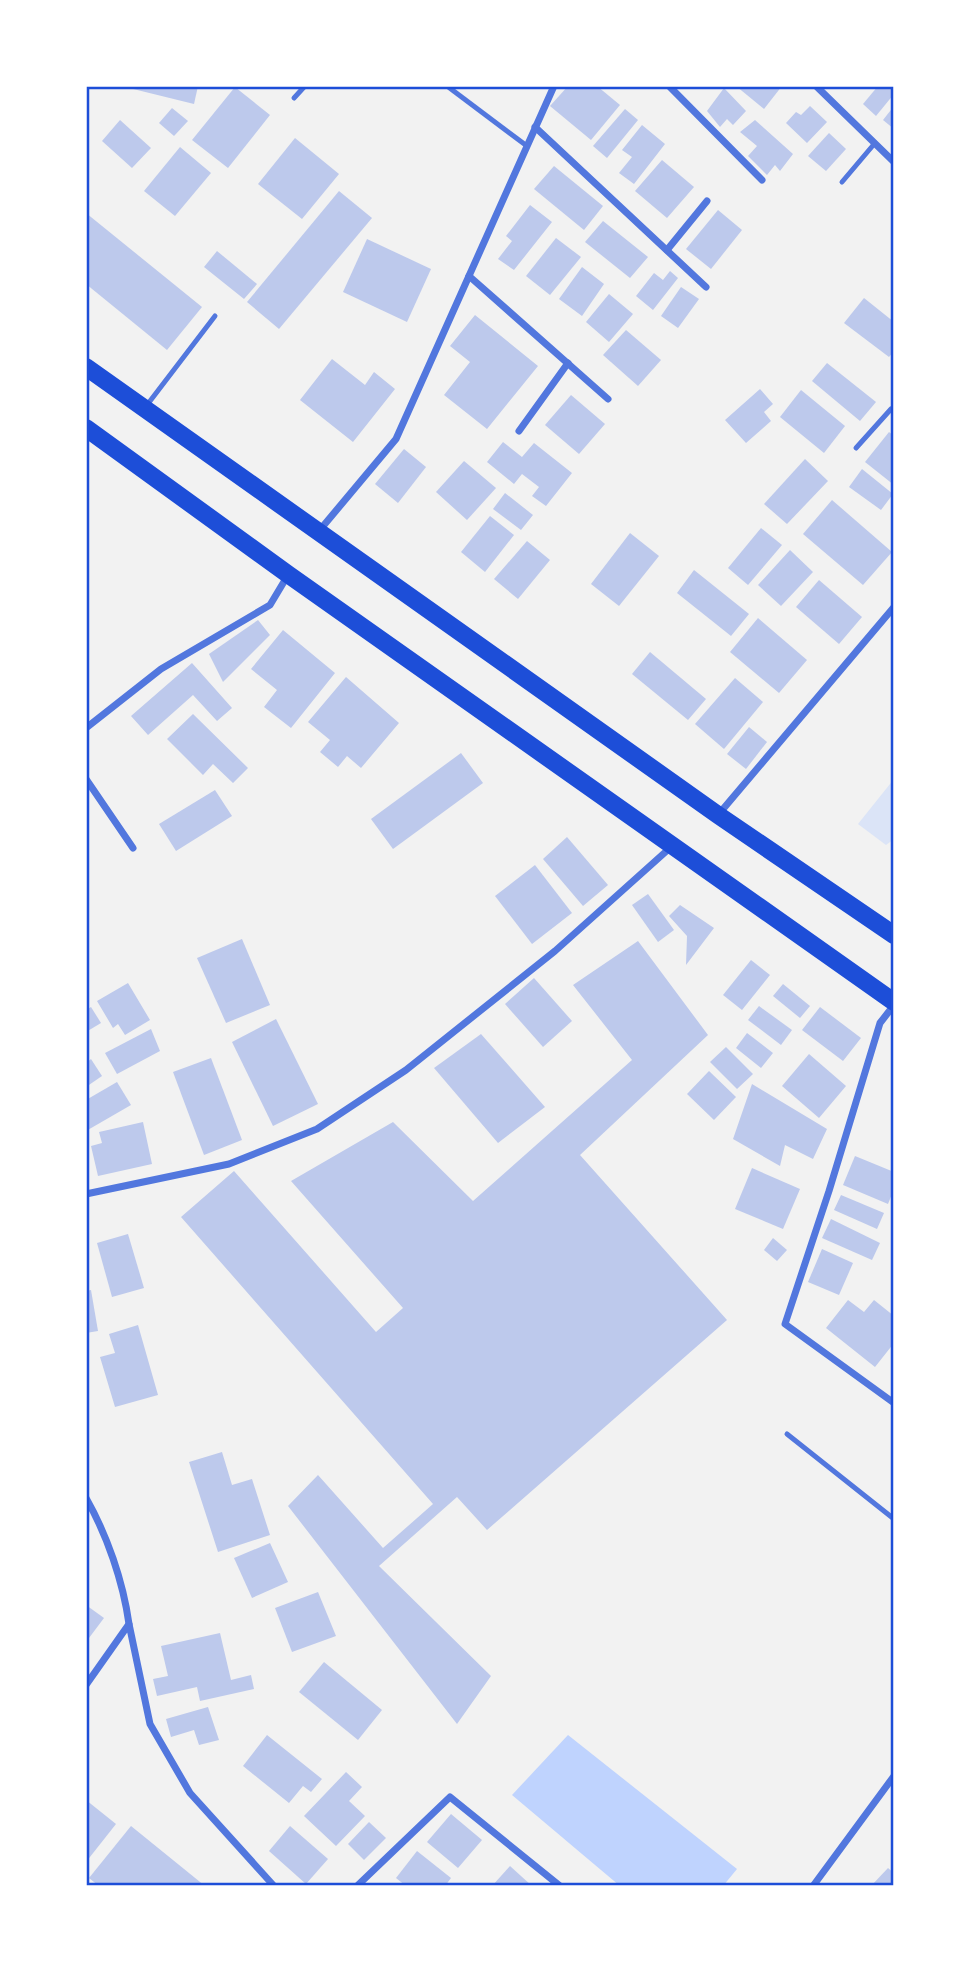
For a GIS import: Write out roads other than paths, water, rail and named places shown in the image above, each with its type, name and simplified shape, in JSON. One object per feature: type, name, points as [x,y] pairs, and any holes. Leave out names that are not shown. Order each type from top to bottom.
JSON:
[{"type":"main road","points":[[86,367],[718,816],[894,935]]},
{"type":"main road","points":[[86,428],[894,1004]]},
{"type":"street","points":[[318,531],[396,439],[554,86]]},
{"type":"street","points":[[669,86],[762,180]]},
{"type":"street","points":[[816,86],[894,162]]},
{"type":"street","points":[[535,127],[706,287]]},
{"type":"street","points":[[667,250],[707,201]]},
{"type":"street","points":[[469,276],[608,399]]},
{"type":"street","points":[[519,430],[568,363]]},
{"type":"street","points":[[86,729],[161,669],[270,604],[289,575]]},
{"type":"street","points":[[718,816],[894,607]]},
{"type":"street","points":[[86,779],[133,848]]},
{"type":"street","points":[[86,1194],[229,1164],[317,1129],[406,1070],[555,951],[672,847]]},
{"type":"street","points":[[894,1004],[880,1023],[785,1324],[894,1403]]},
{"type":"street","points":[[86,1497],[99,1520],[126,1602],[150,1724],[190,1793],[275,1886]]},
{"type":"street","points":[[86,1685],[129,1624]]},
{"type":"street","points":[[813,1886],[894,1776]]},
{"type":"street","points":[[357,1886],[450,1797],[560,1886]]},
{"type":"lane","points":[[295,98],[305,86]]},
{"type":"lane","points":[[447,86],[527,146]]},
{"type":"lane","points":[[842,182],[875,143]]},
{"type":"lane","points":[[145,407],[215,316]]},
{"type":"lane","points":[[856,448],[891,409],[894,412]]},
{"type":"lane","points":[[787,1434],[894,1520]]},
{"type":"water","points":[[568,1735],[737,1869],[723,1886],[620,1886],[512,1795]]}]
